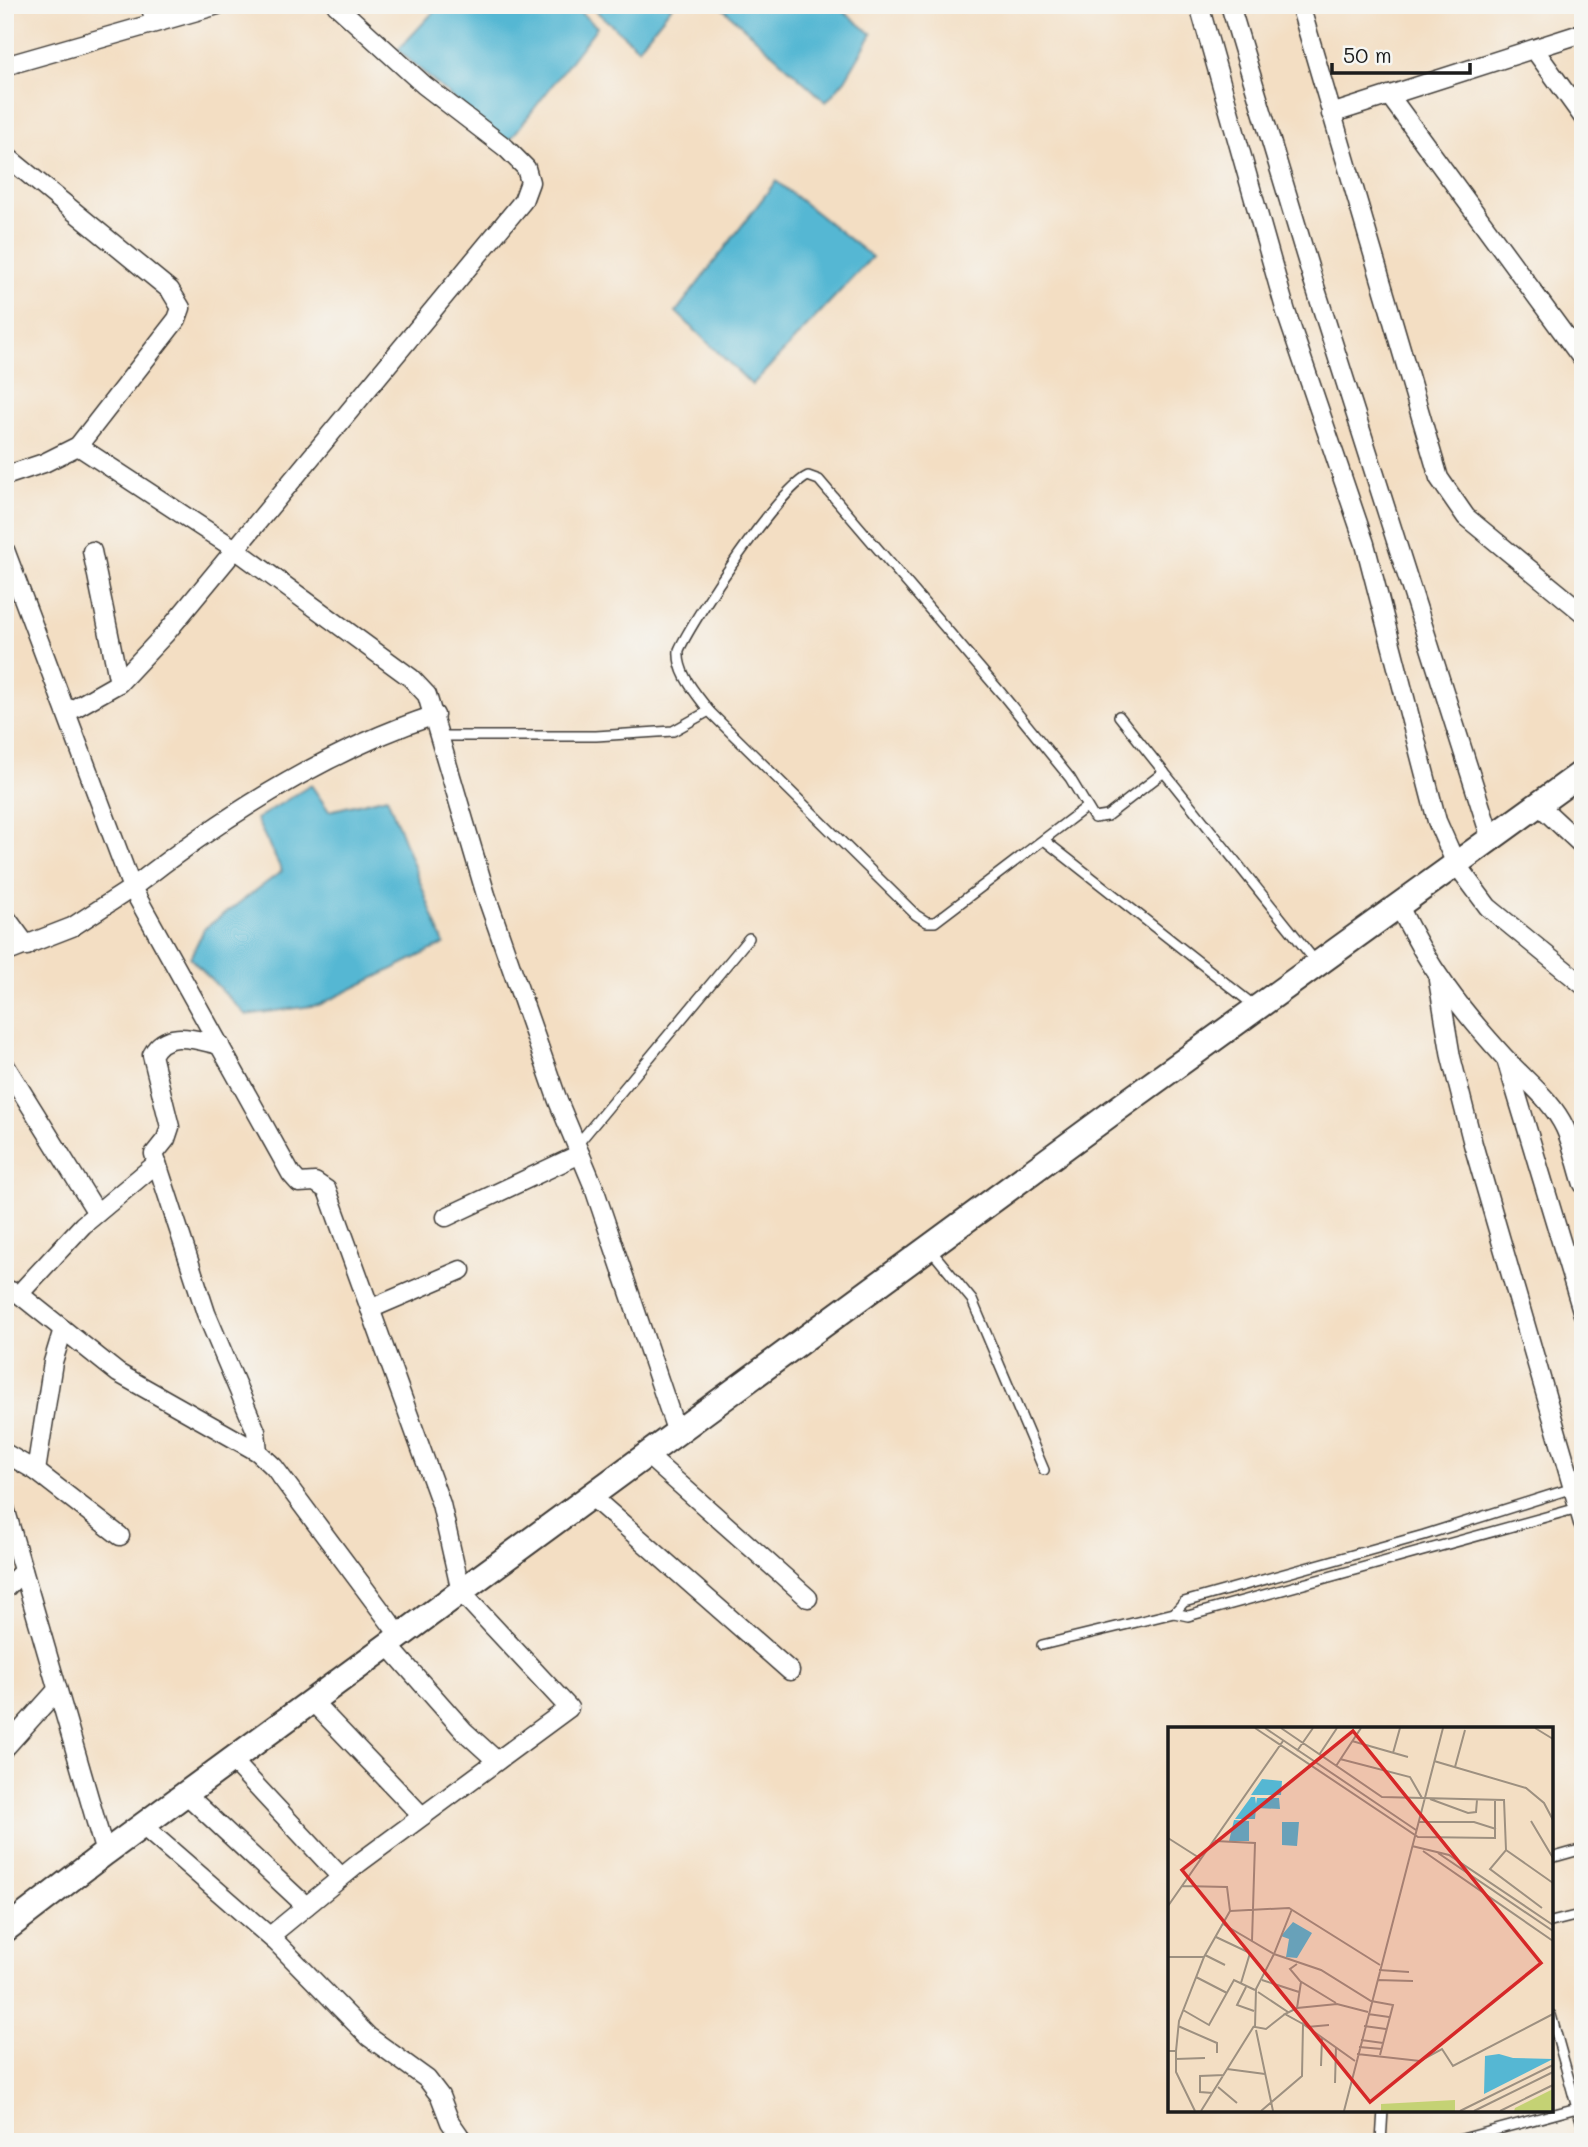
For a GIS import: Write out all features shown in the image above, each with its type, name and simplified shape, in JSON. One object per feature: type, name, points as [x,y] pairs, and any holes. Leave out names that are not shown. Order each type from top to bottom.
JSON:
[{"type":"street","points":[[5,66],[152,14],[218,5]]},
{"type":"street","points":[[68,712],[119,684],[166,633],[523,201],[530,182],[526,168],[506,148],[424,85],[336,5]]},
{"type":"street","points":[[1199,5],[1286,312],[1364,544],[1437,821],[1456,864],[1488,907],[1583,985]]},
{"type":"street","points":[[1230,5],[1312,277],[1491,839]]},
{"type":"street","points":[[1300,5],[1439,478],[1466,517],[1583,613]]},
{"type":"street","points":[[1331,114],[1583,33]]},
{"type":"street","points":[[1534,49],[1583,117]]},
{"type":"street","points":[[1389,95],[1583,360]]},
{"type":"street","points":[[5,155],[170,290],[180,309],[177,319],[78,446],[5,477]]},
{"type":"street","points":[[78,446],[235,549],[411,678],[427,695],[486,895],[677,1433]]},
{"type":"street","points":[[5,550],[132,888],[291,1174],[299,1182],[315,1182],[327,1190],[441,1504],[461,1592],[569,1708],[341,1877],[270,1936]]},
{"type":"street","points":[[92,551],[119,684]]},
{"type":"street","points":[[5,953],[72,927],[132,888],[228,816],[395,728],[435,715]]},
{"type":"street","points":[[5,1930],[105,1853],[1257,1007],[1583,772]]},
{"type":"street","points":[[1539,805],[1583,846]]},
{"type":"street","points":[[1399,906],[1438,980],[1506,1059],[1541,1093],[1564,1127],[1583,1184]]},
{"type":"street","points":[[5,916],[27,946]]},
{"type":"street","points":[[1438,980],[1451,1057],[1473,1144],[1580,1516]]},
{"type":"street","points":[[220,1045],[175,1037],[156,1048],[152,1055],[170,1127],[166,1139],[155,1150],[206,1313],[256,1431],[258,1452]]},
{"type":"street","points":[[1506,1059],[1583,1314]]},
{"type":"street","points":[[5,1065],[97,1213]]},
{"type":"street","points":[[446,1217],[578,1150]]},
{"type":"street","points":[[157,1163],[97,1213],[12,1291],[118,1373],[258,1452],[274,1467],[394,1641],[464,1731],[497,1761]]},
{"type":"street","points":[[370,1309],[461,1270]]},
{"type":"street","points":[[36,1471],[53,1362],[63,1329]]},
{"type":"street","points":[[5,1453],[36,1471],[120,1536]]},
{"type":"street","points":[[647,1455],[807,1598]]},
{"type":"street","points":[[592,1496],[790,1671]]},
{"type":"street","points":[[5,1508],[105,1853]]},
{"type":"street","points":[[5,1589],[23,1571]]},
{"type":"street","points":[[5,1748],[57,1690]]},
{"type":"street","points":[[312,1701],[422,1816]]},
{"type":"street","points":[[232,1760],[341,1877]]},
{"type":"street","points":[[186,1794],[306,1906]]},
{"type":"street","points":[[143,1826],[270,1936],[369,2037],[428,2079],[440,2096],[450,2122],[464,2142]]},
{"type":"lane","points":[[1085,808],[935,922],[927,922],[870,871],[709,711],[685,677],[678,661],[679,650],[724,574],[802,478],[814,476],[1002,694],[1070,778],[1085,808],[1094,818],[1107,816],[1164,772]]},
{"type":"lane","points":[[440,736],[596,736],[673,731],[709,711]]},
{"type":"lane","points":[[1119,716],[1317,964]]},
{"type":"lane","points":[[1044,840],[1257,1007]]},
{"type":"lane","points":[[578,1150],[749,939]]},
{"type":"lane","points":[[929,1248],[972,1300],[1044,1470]]},
{"type":"lane","points":[[1174,1612],[1184,1602],[1423,1535],[1484,1513],[1573,1488]]},
{"type":"lane","points":[[1484,1513],[1488,1533]]},
{"type":"lane","points":[[1042,1645],[1174,1612],[1188,1616],[1488,1533],[1580,1516]]},
{"type":"lane","points":[[1553,1857],[1583,1849]]},
{"type":"lane","points":[[1553,1922],[1583,1914]]},
{"type":"lane","points":[[1553,2021],[1580,2107],[1583,2127]]},
{"type":"lane","points":[[1451,2142],[1471,2139],[1580,2107]]},
{"type":"lane","points":[[1381,2142],[1383,2112]]},
{"type":"water","points":[[440,5],[572,5],[597,27],[506,145],[398,50]]},
{"type":"water","points":[[589,5],[673,5],[638,48]]},
{"type":"water","points":[[719,5],[835,5],[872,34],[845,80],[826,102]]},
{"type":"water","points":[[776,181],[872,257],[752,385],[676,312]]},
{"type":"water","points":[[311,785],[329,811],[387,797],[444,944],[319,1005],[246,1015],[190,958],[204,929],[282,871],[256,819]]}]
